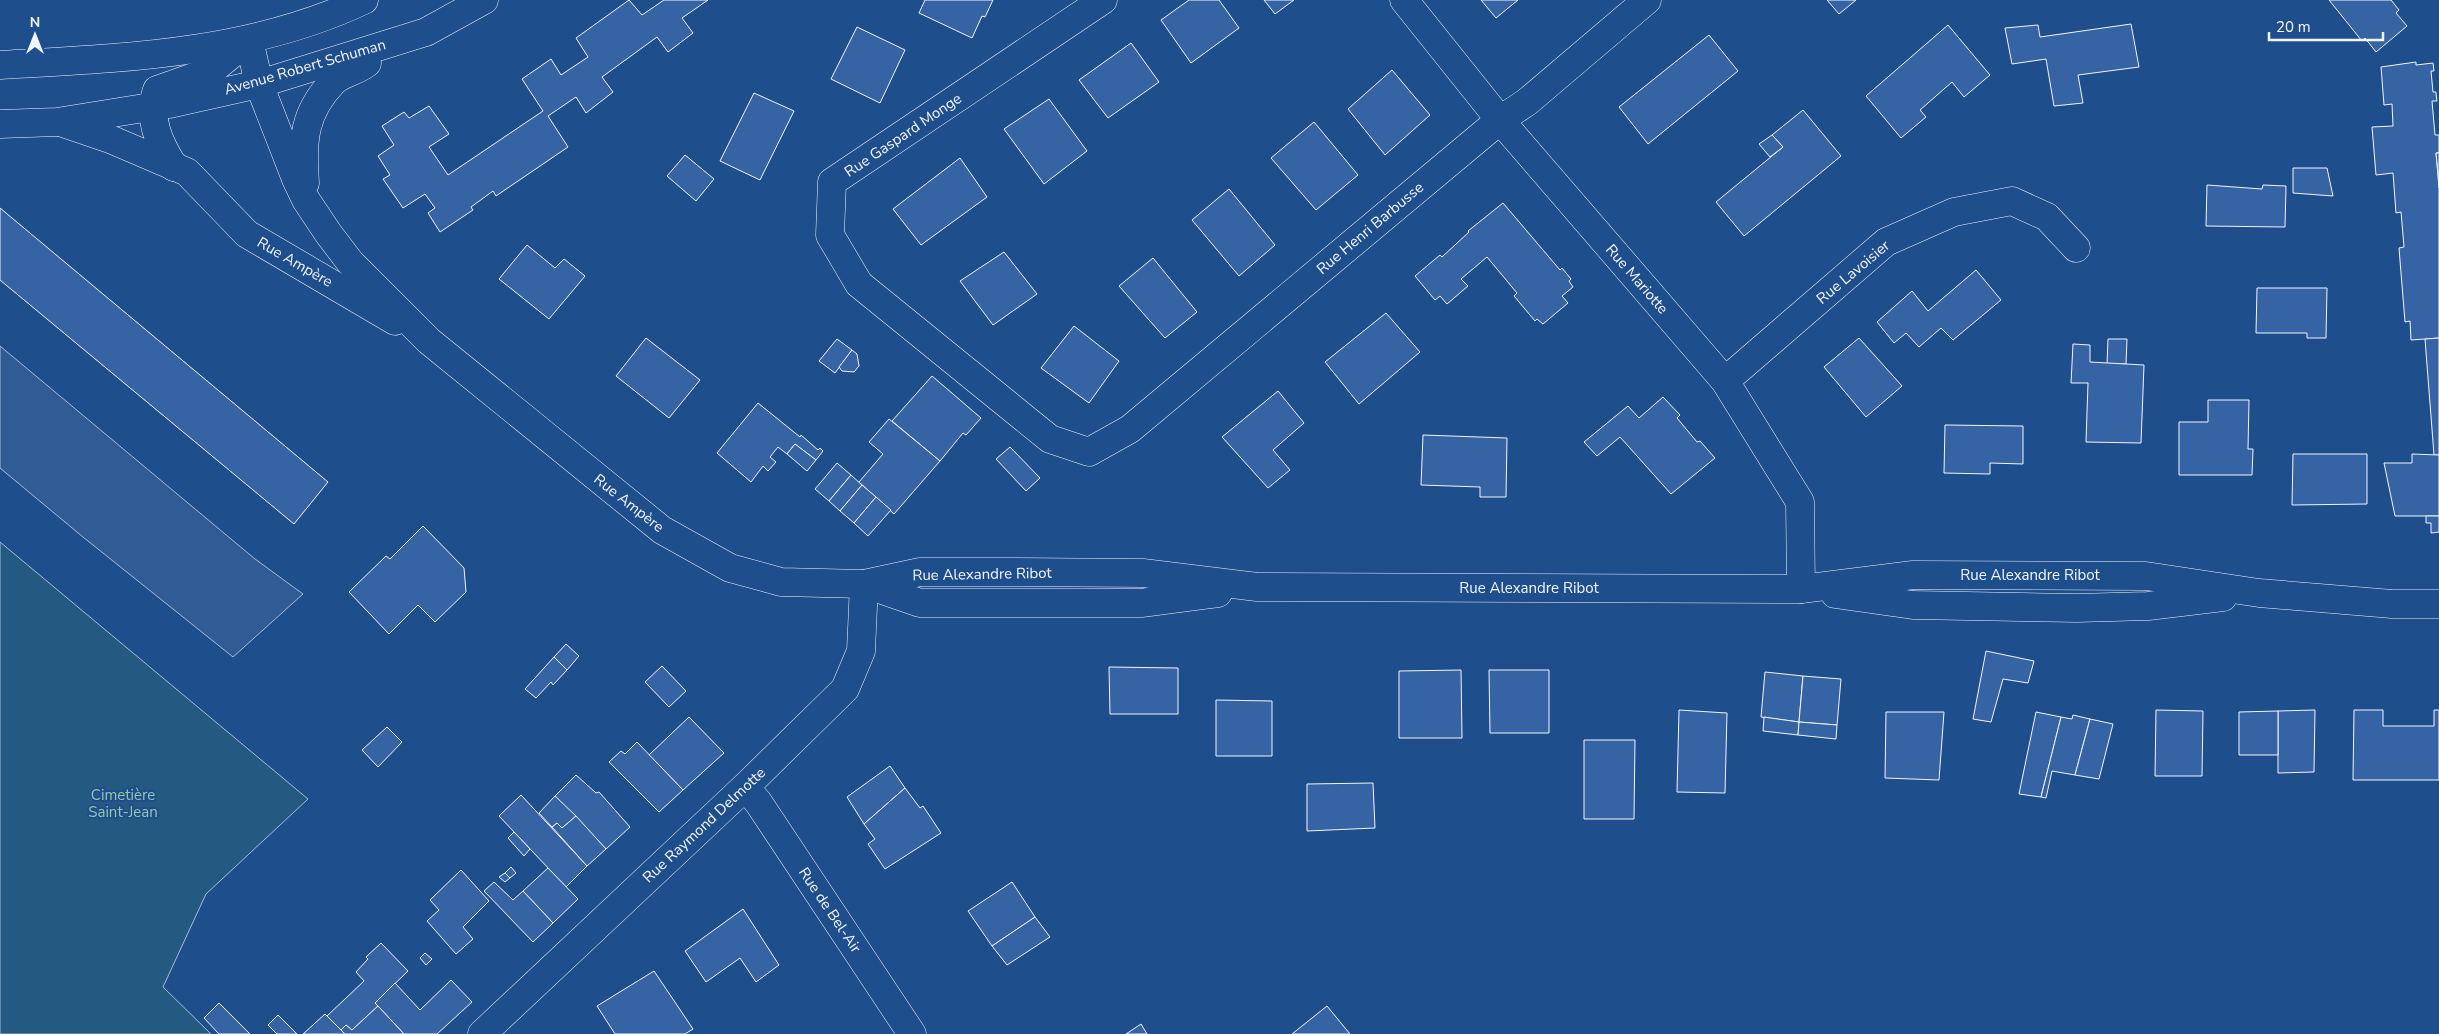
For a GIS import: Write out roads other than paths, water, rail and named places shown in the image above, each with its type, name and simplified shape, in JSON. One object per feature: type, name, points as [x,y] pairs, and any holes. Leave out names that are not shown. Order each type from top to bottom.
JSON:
[{"type":"main road","points":[[0,65],[125,59],[249,40],[300,26],[364,0]]},
{"type":"main road","name":"Avenue Robert Schuman","points":[[0,124],[57,122],[152,105],[169,104],[259,84],[426,32],[484,0]]},
{"type":"main road","name":"Rue Gaspard Monge","points":[[1089,452],[1050,439],[859,284],[830,235],[832,182],[1103,0]]},
{"type":"main road","name":"Rue Mariotte","points":[[1404,0],[1500,120],[1725,381],[1800,502],[1801,589]]},
{"type":"main road","name":"Rue Henri Barbusse","points":[[1089,452],[1130,429],[1500,120],[1527,102],[1647,0]]},
{"type":"main road","points":[[152,105],[157,90],[211,71],[249,40]]},
{"type":"main road","name":"Rue Ampère","points":[[249,40],[259,84],[306,200],[350,262],[429,341],[662,530],[730,568],[781,582],[864,584]]},
{"type":"main road","name":"Rue Ampère","points":[[306,200],[303,160],[308,118],[334,80],[362,67],[392,42]]},
{"type":"main road","name":"Rue Ampère","points":[[152,105],[160,144],[174,166]]},
{"type":"main road","name":"Rue Ampère","points":[[57,122],[110,139],[187,172],[246,234],[429,341]]},
{"type":"main road","name":"Rue Lavoisier","points":[[1725,381],[1886,242],[1954,212],[2012,201],[2047,217],[2076,248]]},
{"type":"main road","name":"Rue Alexandre Ribot","points":[[864,584],[920,603],[1141,603],[1257,587],[1801,589],[1914,605],[2077,608],[2148,606],[2259,593],[2392,604],[2439,604]]},
{"type":"main road","name":"Rue Raymond Delmotte","points":[[482,1034],[745,787],[845,690],[861,651],[864,584]]},
{"type":"main road","name":"Rue de Bel-Air","points":[[745,787],[758,802],[912,1034]]},
{"type":"park label","name":"Cimetière Saint-Jean","points":[[123,804]]}]
